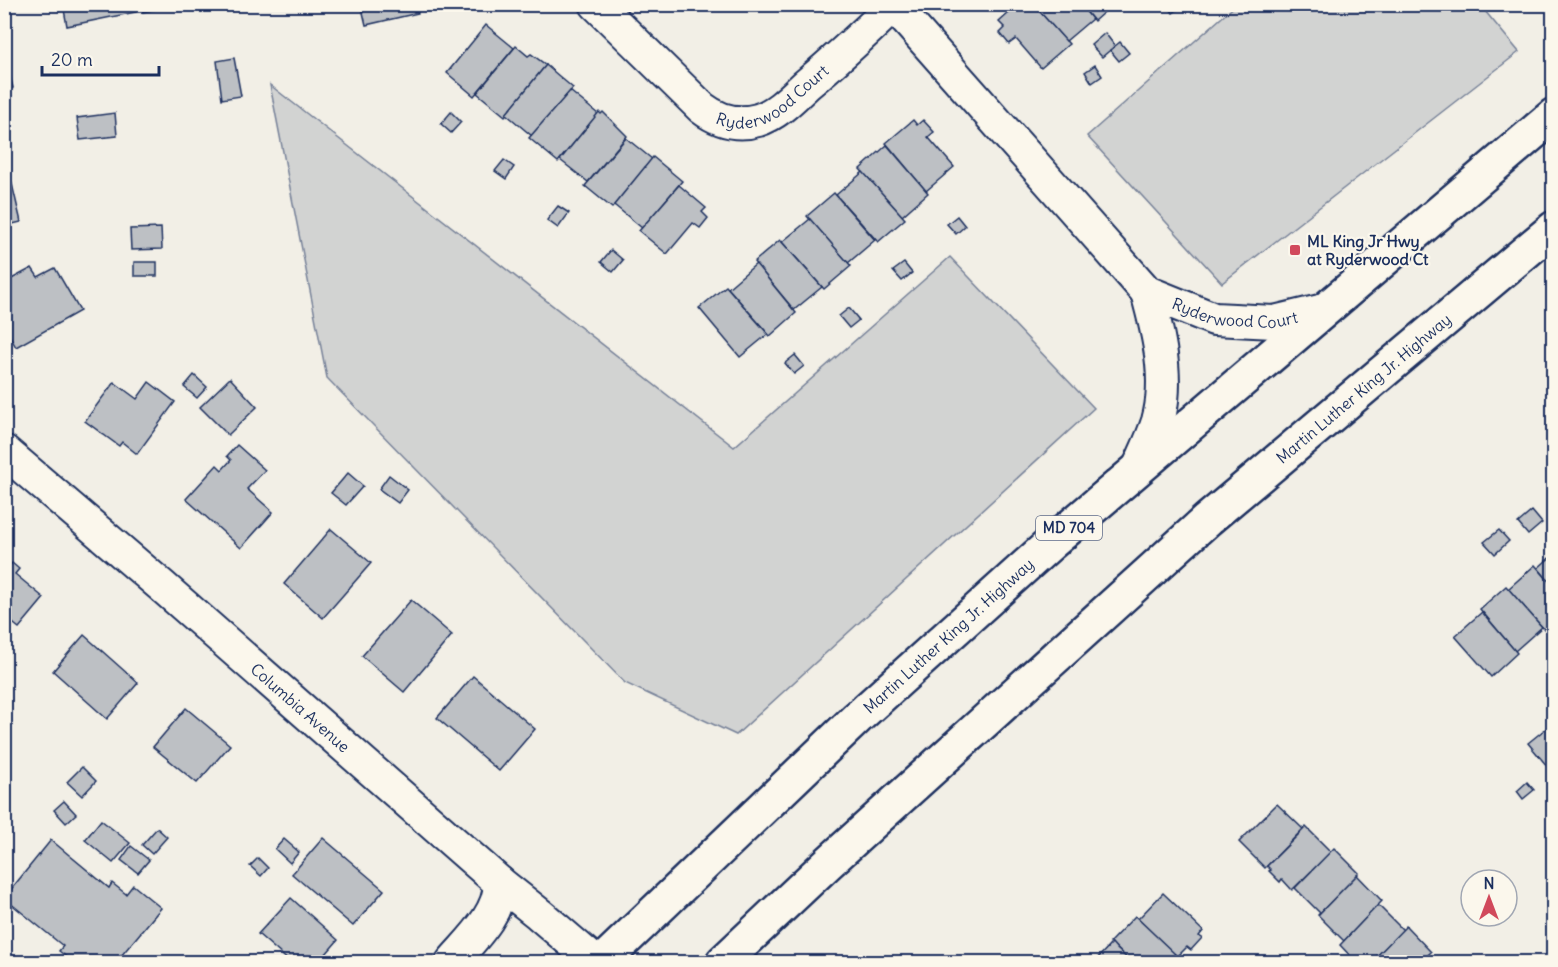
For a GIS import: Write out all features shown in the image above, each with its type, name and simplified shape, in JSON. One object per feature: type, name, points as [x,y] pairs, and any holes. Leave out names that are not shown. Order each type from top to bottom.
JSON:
[{"type":"main road","name":"Martin Luther King Jr. Highway","points":[[602,963],[857,718],[1050,544],[1554,115]]},
{"type":"main road","name":"Martin Luther King Jr. Highway","points":[[723,963],[827,864],[1208,520],[1554,228]]},
{"type":"street","name":"Ryderwood Court","points":[[597,4],[702,108],[732,123],[756,120],[775,112],[895,5],[1147,292],[1214,320],[1274,322],[1324,310]]},
{"type":"street","name":"Ryderwood Court","points":[[1138,469],[1158,421],[1161,403],[1161,345],[1147,292]]},
{"type":"street","name":"Columbia Avenue","points":[[4,451],[164,587],[500,883],[595,963]]},
{"type":"street","points":[[452,963],[493,910],[500,883]]},
{"type":"shaded area","points":[[1237,4],[1480,5],[1519,52],[1222,283],[1087,136]]},
{"type":"shaded area","points":[[270,85],[734,447],[950,257],[1094,408],[736,735],[625,683],[327,378]]},
{"type":"building","points":[[63,4],[135,4],[136,12],[67,26]]},
{"type":"building","points":[[141,4],[185,4],[143,12]]},
{"type":"building","points":[[361,4],[416,4],[418,13],[366,25]]},
{"type":"building","points":[[1019,4],[1033,4],[1069,44],[1041,68],[1016,39],[1009,44],[1000,33],[1005,28],[999,22]]},
{"type":"building","points":[[1033,4],[1080,4],[1092,19],[1066,41]]},
{"type":"building","points":[[1080,4],[1113,4],[1094,21]]},
{"type":"building","points":[[1167,4],[1182,4],[1183,6],[1173,13]]},
{"type":"building","points":[[486,25],[514,48],[474,96],[447,73]]},
{"type":"building","points":[[1105,33],[1115,46],[1102,57],[1091,45]]},
{"type":"building","points":[[1120,42],[1129,53],[1119,61],[1110,50]]},
{"type":"building","points":[[516,46],[528,56],[531,54],[546,65],[505,116],[477,93]]},
{"type":"building","points":[[234,58],[241,96],[222,99],[217,61]]},
{"type":"building","points":[[4,63],[7,63],[13,88],[4,90]]},
{"type":"building","points":[[546,65],[573,88],[532,136],[506,114]]},
{"type":"building","points":[[1095,65],[1102,76],[1092,83],[1085,72]]},
{"type":"building","points":[[570,91],[598,114],[558,162],[529,138]]},
{"type":"building","points":[[451,112],[461,122],[451,133],[441,124]]},
{"type":"building","points":[[599,112],[601,114],[603,112],[627,136],[588,182],[560,160]]},
{"type":"building","points":[[115,113],[117,136],[80,140],[77,118]]},
{"type":"building","points":[[913,120],[917,125],[923,120],[934,132],[928,137],[954,167],[926,191],[886,143]]},
{"type":"building","points":[[626,138],[652,159],[612,208],[585,186]]},
{"type":"building","points":[[887,145],[928,193],[902,216],[860,169]]},
{"type":"building","points":[[653,157],[682,181],[642,228],[614,205]]},
{"type":"building","points":[[504,160],[514,167],[506,179],[495,171]]},
{"type":"building","points":[[8,167],[21,222],[4,226],[4,168]]},
{"type":"building","points":[[863,172],[905,219],[878,242],[836,195]]},
{"type":"building","points":[[679,185],[706,208],[702,212],[708,218],[700,228],[693,223],[667,254],[639,231]]},
{"type":"building","points":[[834,193],[875,240],[848,263],[807,216]]},
{"type":"building","points":[[558,206],[569,213],[558,228],[547,220]]},
{"type":"building","points":[[957,216],[965,226],[956,234],[947,224]]},
{"type":"building","points":[[810,219],[851,266],[824,289],[782,242]]},
{"type":"building","points":[[161,228],[162,249],[131,250],[130,229]]},
{"type":"building","points":[[780,240],[822,287],[794,310],[754,262]]},
{"type":"building","points":[[611,250],[623,260],[613,272],[601,262]]},
{"type":"building","points":[[134,262],[157,262],[157,276],[134,276]]},
{"type":"building","points":[[904,263],[912,273],[902,281],[893,271]]},
{"type":"building","points":[[756,264],[796,313],[770,336],[728,288]]},
{"type":"building","points":[[32,268],[38,277],[55,268],[80,311],[16,347],[4,326],[4,283]]},
{"type":"building","points":[[726,286],[768,334],[740,357],[699,308]]},
{"type":"building","points":[[849,308],[859,320],[849,328],[839,316]]},
{"type":"building","points":[[795,355],[804,366],[794,374],[785,363]]},
{"type":"building","points":[[194,375],[207,387],[197,398],[184,387]]},
{"type":"building","points":[[230,378],[257,407],[228,435],[200,407]]},
{"type":"building","points":[[114,382],[137,399],[149,382],[175,402],[137,454],[122,442],[119,446],[85,421]]},
{"type":"building","points":[[237,445],[265,470],[247,489],[273,512],[241,548],[186,499],[217,465],[222,470],[231,460],[227,456]]},
{"type":"building","points":[[348,473],[363,486],[346,505],[331,493]]},
{"type":"building","points":[[389,475],[408,490],[398,503],[379,489]]},
{"type":"building","points":[[1532,511],[1542,523],[1528,535],[1518,523]]},
{"type":"building","points":[[331,529],[371,563],[323,618],[284,584]]},
{"type":"building","points":[[1499,530],[1509,541],[1495,554],[1484,542]]},
{"type":"building","points":[[1554,554],[1554,587],[1538,568]]},
{"type":"building","points":[[12,563],[19,569],[15,574],[44,598],[19,628],[4,616],[4,564],[8,567]]},
{"type":"building","points":[[1535,565],[1554,587],[1554,625],[1549,629],[1547,627],[1544,629],[1508,589]]},
{"type":"building","points":[[1506,586],[1542,627],[1515,651],[1480,609]]},
{"type":"building","points":[[411,600],[452,635],[404,692],[362,656]]},
{"type":"building","points":[[1482,612],[1517,653],[1491,677],[1455,636]]},
{"type":"building","points":[[84,635],[138,683],[107,719],[53,671]]},
{"type":"building","points":[[473,676],[535,729],[499,771],[437,718]]},
{"type":"building","points":[[186,708],[230,745],[197,783],[153,747]]},
{"type":"building","points":[[1554,722],[1554,770],[1552,772],[1528,743]]},
{"type":"building","points":[[82,767],[96,781],[82,796],[67,782]]},
{"type":"building","points":[[1527,782],[1534,790],[1523,799],[1517,791]]},
{"type":"building","points":[[64,801],[76,814],[66,823],[54,810]]},
{"type":"building","points":[[1277,804],[1303,829],[1265,868],[1239,842]]},
{"type":"building","points":[[101,820],[130,843],[113,863],[85,840]]},
{"type":"building","points":[[1306,827],[1331,852],[1292,890],[1282,879],[1280,882],[1267,866]]},
{"type":"building","points":[[157,828],[167,837],[152,854],[142,845]]},
{"type":"building","points":[[323,838],[384,890],[353,926],[292,874]]},
{"type":"building","points":[[284,839],[299,852],[290,863],[275,849]]},
{"type":"building","points":[[51,840],[109,888],[112,883],[126,894],[133,885],[161,908],[116,962],[73,962],[59,951],[63,946],[4,898]]},
{"type":"building","points":[[131,846],[149,860],[138,873],[121,860]]},
{"type":"building","points":[[1334,848],[1359,873],[1320,913],[1295,888]]},
{"type":"building","points":[[258,858],[268,868],[261,876],[250,866]]},
{"type":"building","points":[[1357,875],[1382,901],[1344,941],[1318,915]]},
{"type":"building","points":[[1163,893],[1203,931],[1199,936],[1202,938],[1191,950],[1187,947],[1177,957],[1138,919]]},
{"type":"building","points":[[291,898],[338,940],[319,962],[290,962],[258,934]]},
{"type":"building","points":[[1378,905],[1403,930],[1371,962],[1356,962],[1340,945]]},
{"type":"building","points":[[1135,916],[1175,954],[1167,962],[1131,962],[1110,942]]},
{"type":"building","points":[[1406,926],[1431,952],[1421,962],[1371,962]]},
{"type":"building","points":[[1112,943],[1117,949],[1131,962],[1094,962]]},
{"type":"place","name":"ML King Jr Hwy at Ryderwood Ct","points":[[1295,250]]}]
